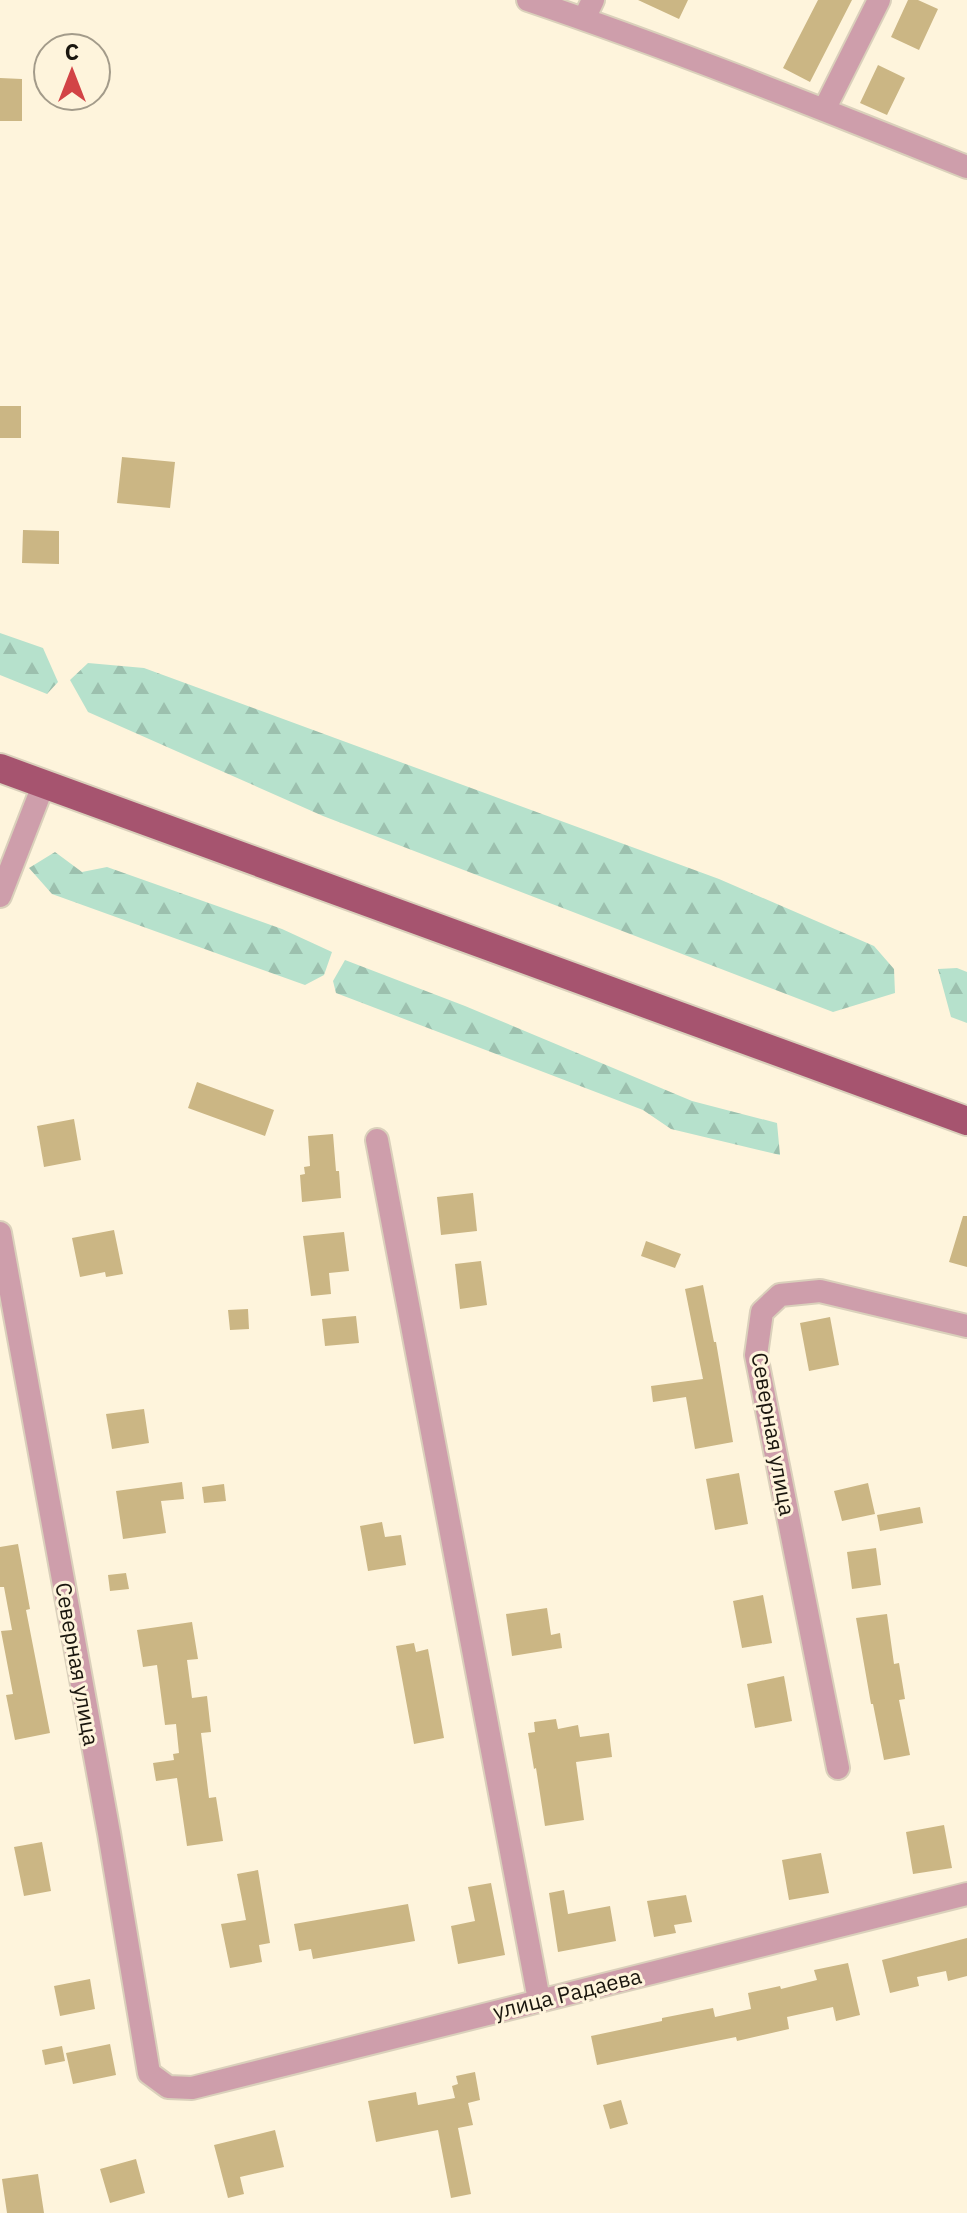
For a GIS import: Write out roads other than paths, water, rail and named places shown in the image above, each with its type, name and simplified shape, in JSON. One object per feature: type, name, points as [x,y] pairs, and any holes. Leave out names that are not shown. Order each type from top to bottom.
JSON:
[{"type":"main road","points":[[0,768],[967,1121]]},
{"type":"street","points":[[528,0],[588,9],[824,110],[967,167]]},
{"type":"street","points":[[824,110],[879,0]]},
{"type":"street","points":[[0,896],[44,783]]},
{"type":"street","points":[[377,1140],[539,2000]]},
{"type":"street","name":"Северная улица","points":[[0,1233],[109,1833],[149,2073],[168,2087]]},
{"type":"street","name":"Северная улица","points":[[838,1768],[756,1355],[762,1312],[780,1295],[820,1291],[967,1326]]},
{"type":"street","name":"улица Радаева","points":[[168,2087],[192,2088],[967,1894]]}]
